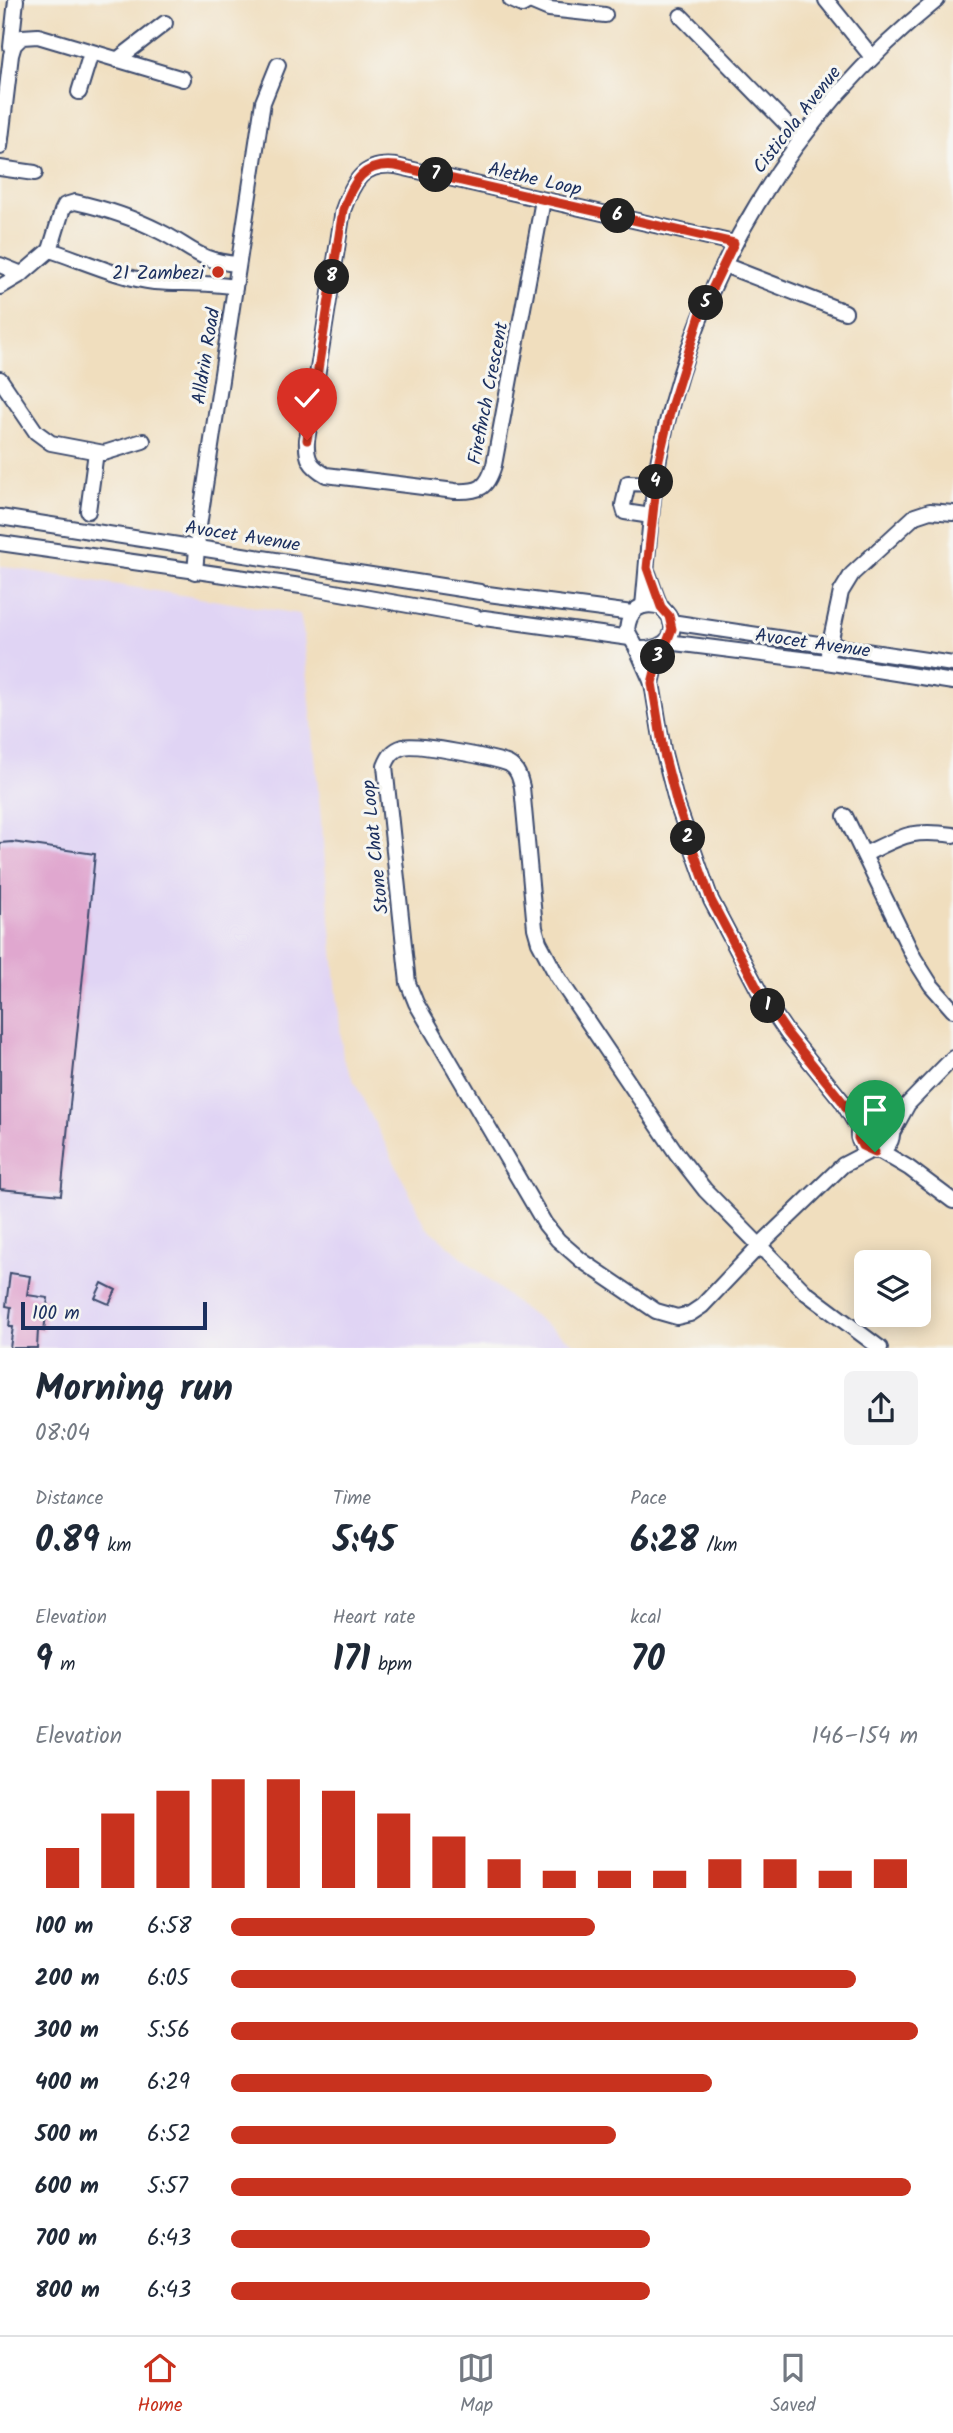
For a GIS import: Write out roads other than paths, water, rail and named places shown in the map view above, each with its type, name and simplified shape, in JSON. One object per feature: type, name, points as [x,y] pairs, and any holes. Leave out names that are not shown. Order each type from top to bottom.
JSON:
[{"type":"street","points":[[0,147],[16,0]]},
{"type":"street","points":[[510,0],[522,5],[531,1],[549,9],[605,15]]},
{"type":"street","points":[[826,0],[876,53]]},
{"type":"street","points":[[838,0],[876,53]]},
{"type":"street","name":"Cisticola Avenue","points":[[637,609],[647,568],[655,485],[669,415],[701,312],[734,243],[769,182],[801,139],[876,53],[937,0]]},
{"type":"street","points":[[681,16],[801,139]]},
{"type":"street","points":[[117,60],[165,23]]},
{"type":"street","points":[[11,55],[18,40],[29,35],[38,36],[183,79]]},
{"type":"street","points":[[79,92],[91,53]]},
{"type":"street","name":"Alldrin Road","points":[[195,572],[263,102],[278,65]]},
{"type":"street","name":"Alethe Loop","points":[[369,169],[385,165],[396,166],[734,243]]},
{"type":"street","points":[[0,168],[35,173]]},
{"type":"street","name":"Firefinch Crescent","points":[[369,169],[356,183],[343,210],[307,440],[308,460],[326,475],[455,491],[474,491],[486,483],[494,465],[543,200]]},
{"type":"street","points":[[0,287],[22,274],[50,250],[65,205],[75,202],[158,230],[199,256],[219,263],[239,264]]},
{"type":"street","points":[[50,250],[143,280],[235,286]]},
{"type":"street","points":[[0,265],[22,274]]},
{"type":"street","points":[[724,265],[845,312]]},
{"type":"street","points":[[0,379],[41,437],[55,444],[96,452],[111,452],[143,440]]},
{"type":"street","points":[[88,511],[96,452]]},
{"type":"street","points":[[651,516],[625,512],[623,505],[628,483],[655,485]]},
{"type":"street","points":[[826,662],[841,592],[852,574],[915,516],[930,511],[953,513]]},
{"type":"street","name":"Avocet Avenue","points":[[0,517],[484,593],[637,609]]},
{"type":"street","points":[[0,543],[326,590],[634,644],[648,650],[664,644]]},
{"type":"street","name":"Cisticola Avenue","points":[[647,568],[661,607]]},
{"type":"street","points":[[652,683],[664,644],[670,636],[671,622],[661,607],[652,605],[637,609],[627,630],[652,683],[663,750],[677,804],[711,900],[760,993],[788,1034],[842,1101],[862,1146],[909,1168],[953,1200]]},
{"type":"street","name":"Avocet Avenue","points":[[671,622],[953,664]]},
{"type":"street","name":"Avocet Avenue","points":[[664,644],[826,662],[953,682]]},
{"type":"street","name":"Stone Chat Loop","points":[[760,1245],[705,1190],[677,1154],[547,959],[535,928],[522,787],[515,769],[509,764],[420,746],[407,746],[392,752],[385,765],[408,983],[421,1013],[545,1224],[558,1240],[581,1260],[656,1311],[677,1317],[690,1314],[702,1306],[760,1245],[843,1165],[858,1134]]},
{"type":"street","points":[[845,816],[919,966],[931,985],[953,1010]]},
{"type":"street","points":[[865,854],[912,833],[953,835]]},
{"type":"street","points":[[875,1151],[888,1146],[908,1104],[953,1058]]},
{"type":"street","points":[[842,1101],[888,1124],[909,1168]]},
{"type":"street","points":[[858,1134],[864,1121],[908,1104]]},
{"type":"street","name":"Stone Chat Loop","points":[[843,1165],[875,1151]]},
{"type":"street","points":[[760,1245],[805,1292],[880,1348]]},
{"type":"place","name":"21 Zambezi","points":[[218,272]]}]
